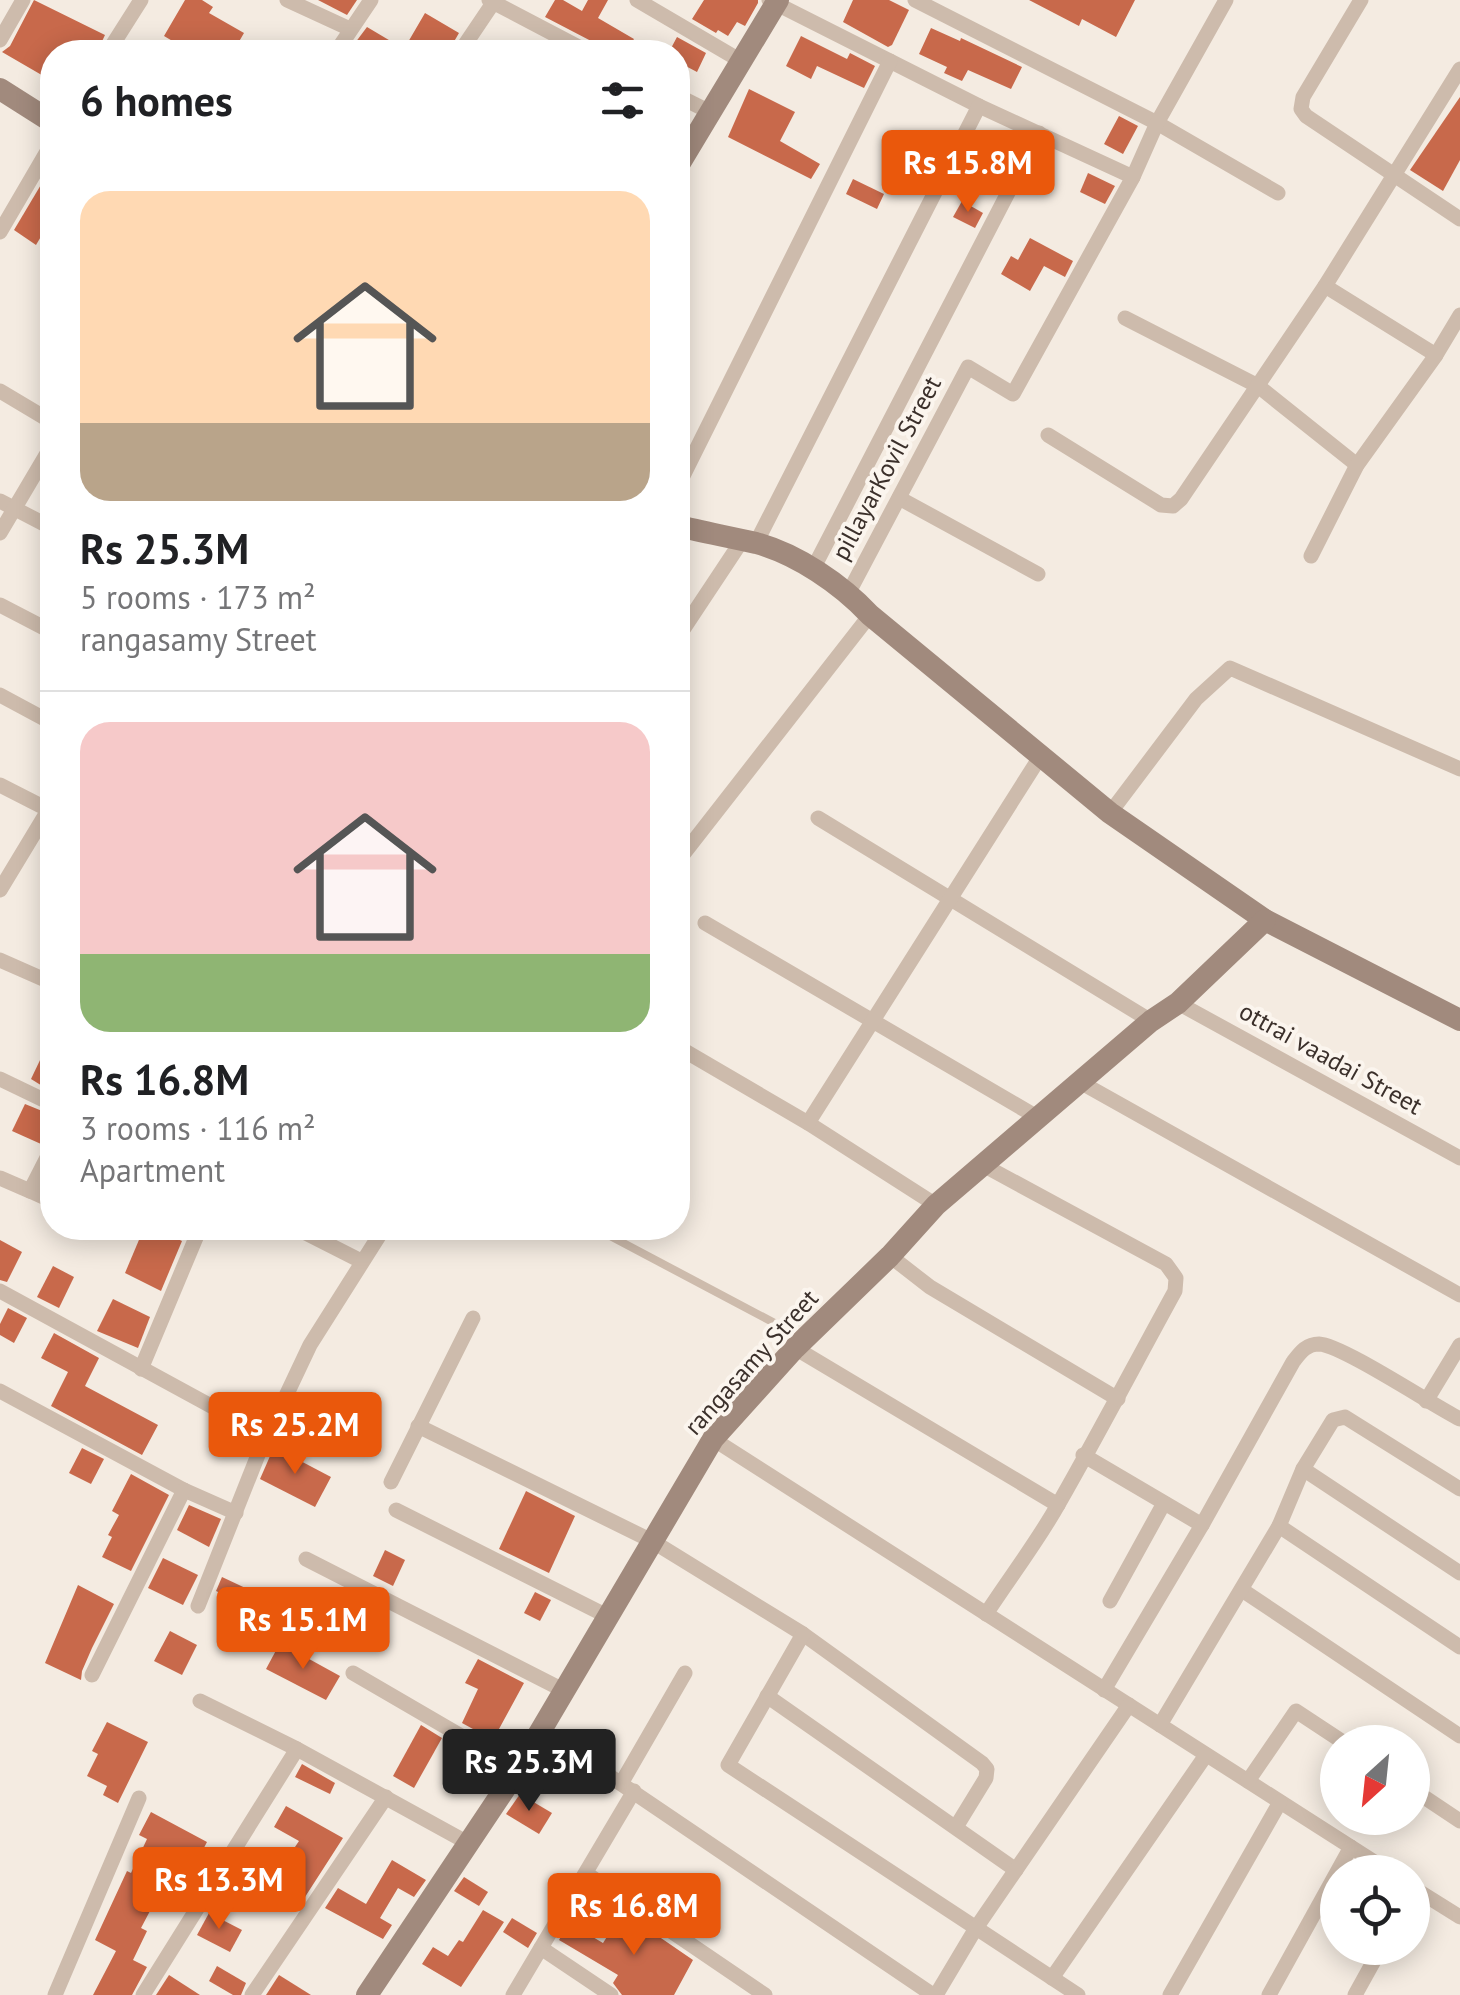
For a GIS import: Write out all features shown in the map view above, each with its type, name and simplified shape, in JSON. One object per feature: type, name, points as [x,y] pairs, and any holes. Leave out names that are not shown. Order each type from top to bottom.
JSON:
[{"type":"street","points":[[0,40],[23,0]]},
{"type":"street","points":[[116,40],[141,0]]},
{"type":"street","points":[[287,0],[350,29]]},
{"type":"street","points":[[343,40],[371,0]]},
{"type":"street","points":[[637,0],[741,62]]},
{"type":"street","points":[[915,0],[1157,122],[1278,194]]},
{"type":"street","name":"pillayarKovil Street","points":[[849,592],[968,367],[1013,394],[1226,0]]},
{"type":"street","points":[[1361,0],[1300,104],[1306,116],[1460,220]]},
{"type":"street","points":[[467,40],[491,1],[550,40]]},
{"type":"street","points":[[690,146],[774,1],[979,106],[1133,177]]},
{"type":"street","points":[[690,462],[890,61]]},
{"type":"street","points":[[1048,435],[1168,507],[1181,500],[1326,286],[1394,174],[1456,89],[1460,69]]},
{"type":"street","points":[[0,89],[40,114]]},
{"type":"street","points":[[690,102],[710,112]]},
{"type":"street","points":[[690,621],[748,543],[979,106]]},
{"type":"street","points":[[813,569],[1039,133]]},
{"type":"street","points":[[0,232],[40,164]]},
{"type":"street","points":[[1326,286],[1436,355]]},
{"type":"street","points":[[1310,556],[1357,465],[1460,315]]},
{"type":"street","points":[[1125,318],[1258,386],[1357,465]]},
{"type":"street","points":[[0,391],[40,415]]},
{"type":"street","points":[[0,534],[7,504],[40,460]]},
{"type":"street","points":[[898,498],[1038,574]]},
{"type":"street","points":[[7,504],[40,522]]},
{"type":"street","points":[[690,529],[748,543],[813,569],[849,592],[1040,758],[1110,813],[1265,920],[1460,1020]]},
{"type":"street","points":[[0,605],[40,626]]},
{"type":"street","points":[[690,846],[870,614]]},
{"type":"street","points":[[1110,813],[1196,699],[1230,668],[1460,769]]},
{"type":"street","points":[[0,695],[40,717]]},
{"type":"street","points":[[808,1123],[1040,758]]},
{"type":"street","points":[[0,785],[40,802]]},
{"type":"street","points":[[818,818],[1151,1021]]},
{"type":"street","points":[[0,890],[7,865],[40,822]]},
{"type":"street","name":"rangasamy Street","points":[[367,1995],[518,1769],[712,1439],[936,1205],[1151,1021],[1178,1003],[1265,920]]},
{"type":"street","points":[[705,922],[1037,1117]]},
{"type":"street","points":[[0,960],[40,978]]},
{"type":"street","name":"ottrai vaadai Street","points":[[1178,1003],[1460,1158]]},
{"type":"street","points":[[690,1055],[808,1123],[936,1205]]},
{"type":"street","points":[[0,1079],[40,1098]]},
{"type":"street","points":[[1080,1082],[1460,1295]]},
{"type":"street","points":[[983,1165],[1166,1264],[1176,1278],[1175,1291],[1118,1399],[1058,1505],[986,1614]]},
{"type":"street","points":[[30,1191],[40,1171]]},
{"type":"street","points":[[0,1178],[40,1196]]},
{"type":"street","points":[[140,1369],[195,1240]]},
{"type":"street","points":[[320,1240],[362,1261]]},
{"type":"street","points":[[198,1606],[266,1436],[310,1345],[376,1240]]},
{"type":"street","points":[[890,1256],[930,1287],[1118,1399]]},
{"type":"street","points":[[0,1290],[266,1436]]},
{"type":"street","points":[[391,1482],[472,1318]]},
{"type":"street","points":[[800,1344],[1058,1505]]},
{"type":"street","points":[[1104,1690],[1202,1526],[1293,1362],[1305,1348],[1319,1344],[1342,1351],[1460,1419]]},
{"type":"street","points":[[1426,1401],[1460,1345]]},
{"type":"street","points":[[0,1391],[184,1490],[236,1513]]},
{"type":"street","points":[[1160,1725],[1279,1526],[1303,1469],[1333,1420],[1345,1417],[1460,1489]]},
{"type":"street","points":[[418,1426],[652,1541],[803,1634],[987,1769],[986,1778],[956,1828]]},
{"type":"street","points":[[712,1439],[1363,1855]]},
{"type":"street","points":[[1083,1455],[1202,1526]]},
{"type":"street","points":[[1303,1469],[1460,1572]]},
{"type":"street","points":[[92,1675],[184,1490]]},
{"type":"street","points":[[1110,1600],[1164,1504]]},
{"type":"street","points":[[396,1510],[607,1616]]},
{"type":"street","points":[[1279,1526],[1460,1646]]},
{"type":"street","points":[[306,1559],[563,1690]]},
{"type":"street","points":[[1242,1590],[1460,1736]]},
{"type":"street","points":[[803,1634],[728,1764],[1078,1995]]},
{"type":"street","points":[[513,1995],[587,1874],[686,1672]]},
{"type":"street","points":[[353,1673],[518,1769]]},
{"type":"street","points":[[767,1696],[1016,1870]]},
{"type":"street","points":[[200,1701],[297,1748],[468,1844]]},
{"type":"street","points":[[540,1728],[934,1995],[1129,1705]]},
{"type":"street","points":[[1248,1781],[1296,1711],[1320,1727]]},
{"type":"street","points":[[143,1995],[297,1748]]},
{"type":"street","points":[[1052,1978],[1206,1755]]},
{"type":"street","points":[[252,1995],[386,1797]]},
{"type":"street","points":[[55,1995],[139,1798]]},
{"type":"street","points":[[1430,1801],[1460,1821]]},
{"type":"street","points":[[1170,1995],[1280,1802]]},
{"type":"street","points":[[1269,1995],[1351,1847]]},
{"type":"street","points":[[587,1874],[766,1995]]},
{"type":"street","points":[[1430,1898],[1460,1917]]},
{"type":"street","points":[[542,1948],[611,1995]]},
{"type":"street","points":[[1355,1995],[1372,1965]]},
{"type":"lane","points":[[617,1240],[794,1331],[800,1344]]},
{"type":"building","points":[[34,0],[105,35],[103,40],[40,40],[40,74],[2,52],[10,46]]},
{"type":"building","points":[[185,0],[202,0],[213,7],[209,13],[244,33],[240,40],[171,40],[164,36]]},
{"type":"building","points":[[318,0],[357,0],[347,15]]},
{"type":"building","points":[[555,0],[563,0],[582,11],[588,0],[608,0],[598,18],[634,39],[589,40],[545,17]]},
{"type":"building","points":[[704,0],[758,3],[745,26],[737,22],[728,36],[692,19]]},
{"type":"building","points":[[853,0],[889,0],[909,10],[892,45],[888,47],[843,22]]},
{"type":"building","points":[[1029,0],[1135,0],[1116,37],[1082,19],[1079,26]]},
{"type":"building","points":[[425,13],[459,33],[455,40],[409,40]]},
{"type":"building","points":[[367,27],[389,40],[357,40]]},
{"type":"building","points":[[931,28],[1022,67],[1011,89],[968,70],[962,81],[944,73],[947,67],[919,54]]},
{"type":"building","points":[[801,36],[847,59],[850,53],[875,66],[864,88],[817,66],[811,79],[786,66]]},
{"type":"building","points":[[690,44],[706,53],[697,72],[690,68]]},
{"type":"building","points":[[749,89],[795,112],[780,141],[820,164],[811,179],[728,137]]},
{"type":"building","points":[[1460,97],[1460,160],[1443,191],[1410,170]]},
{"type":"building","points":[[1119,116],[1138,126],[1123,154],[1104,144]]},
{"type":"building","points":[[963,162],[986,174],[978,191],[954,179]]},
{"type":"building","points":[[1088,173],[1115,186],[1105,204],[1080,192]]},
{"type":"building","points":[[853,179],[884,194],[877,209],[846,194]]},
{"type":"building","points":[[40,186],[40,238],[36,245],[14,230]]},
{"type":"building","points":[[962,201],[983,213],[975,228],[953,217]]},
{"type":"building","points":[[1030,238],[1073,261],[1065,277],[1044,266],[1030,291],[1001,274],[1011,256],[1018,260]]},
{"type":"building","points":[[40,1060],[40,1085],[31,1079]]},
{"type":"building","points":[[25,1104],[40,1110],[40,1144],[12,1131]]},
{"type":"building","points":[[0,1240],[22,1252],[7,1282],[0,1280]]},
{"type":"building","points":[[139,1240],[182,1241],[161,1291],[125,1273]]},
{"type":"building","points":[[53,1266],[74,1277],[59,1308],[37,1297]]},
{"type":"building","points":[[113,1299],[150,1317],[138,1348],[97,1331]]},
{"type":"building","points":[[8,1308],[27,1318],[14,1343],[0,1335],[0,1324]]},
{"type":"building","points":[[54,1333],[99,1358],[85,1386],[158,1425],[142,1455],[51,1406],[68,1372],[41,1358]]},
{"type":"building","points":[[274,1447],[331,1477],[315,1507],[260,1479]]},
{"type":"building","points":[[82,1448],[104,1459],[91,1484],[69,1473]]},
{"type":"building","points":[[131,1474],[169,1495],[131,1571],[102,1557],[119,1515],[112,1511]]},
{"type":"building","points":[[526,1491],[575,1516],[549,1573],[499,1549]]},
{"type":"building","points":[[189,1505],[221,1519],[209,1547],[177,1530]]},
{"type":"building","points":[[385,1550],[405,1560],[393,1586],[373,1576]]},
{"type":"building","points":[[163,1558],[198,1575],[183,1605],[148,1588]]},
{"type":"building","points":[[222,1577],[277,1603],[281,1594],[301,1604],[286,1637],[266,1627],[270,1617],[216,1591]]},
{"type":"building","points":[[78,1585],[114,1604],[81,1680],[45,1663]]},
{"type":"building","points":[[535,1592],[551,1600],[540,1621],[524,1613]]},
{"type":"building","points":[[170,1631],[197,1645],[182,1675],[154,1661]]},
{"type":"building","points":[[280,1643],[340,1676],[326,1700],[266,1669]]},
{"type":"building","points":[[478,1659],[524,1683],[493,1740],[462,1723],[478,1689],[465,1683]]},
{"type":"building","points":[[107,1722],[148,1742],[118,1803],[103,1795],[107,1786],[87,1776],[98,1754],[92,1751]]},
{"type":"building","points":[[421,1725],[442,1738],[414,1788],[393,1776]]},
{"type":"building","points":[[302,1764],[335,1783],[330,1794],[295,1777]]},
{"type":"building","points":[[520,1794],[552,1813],[539,1834],[506,1814]]},
{"type":"building","points":[[286,1806],[343,1838],[305,1897],[301,1895],[299,1900],[270,1884],[299,1841],[274,1827]]},
{"type":"building","points":[[151,1812],[207,1842],[195,1865],[179,1856],[141,1928],[147,1931],[133,1960],[147,1967],[132,1995],[93,1995],[116,1951],[95,1940],[127,1871],[131,1873],[147,1839],[139,1835]]},
{"type":"building","points":[[392,1860],[426,1880],[414,1897],[398,1888],[380,1918],[392,1925],[383,1939],[325,1908],[338,1888],[366,1904]]},
{"type":"building","points":[[464,1877],[488,1892],[479,1906],[454,1891]]},
{"type":"building","points":[[483,1910],[504,1922],[461,1987],[422,1964],[433,1947],[448,1956],[459,1940],[463,1942]]},
{"type":"building","points":[[623,1912],[693,1960],[674,1995],[622,1995],[613,1983],[618,1975],[559,1940],[569,1923],[603,1943]]},
{"type":"building","points":[[209,1913],[242,1930],[230,1952],[197,1935]]},
{"type":"building","points":[[512,1918],[537,1933],[528,1948],[503,1932]]},
{"type":"building","points":[[217,1966],[246,1983],[241,1995],[233,1995],[209,1981]]},
{"type":"building","points":[[169,1975],[200,1995],[156,1995]]},
{"type":"building","points":[[279,1975],[311,1995],[266,1995]]}]
